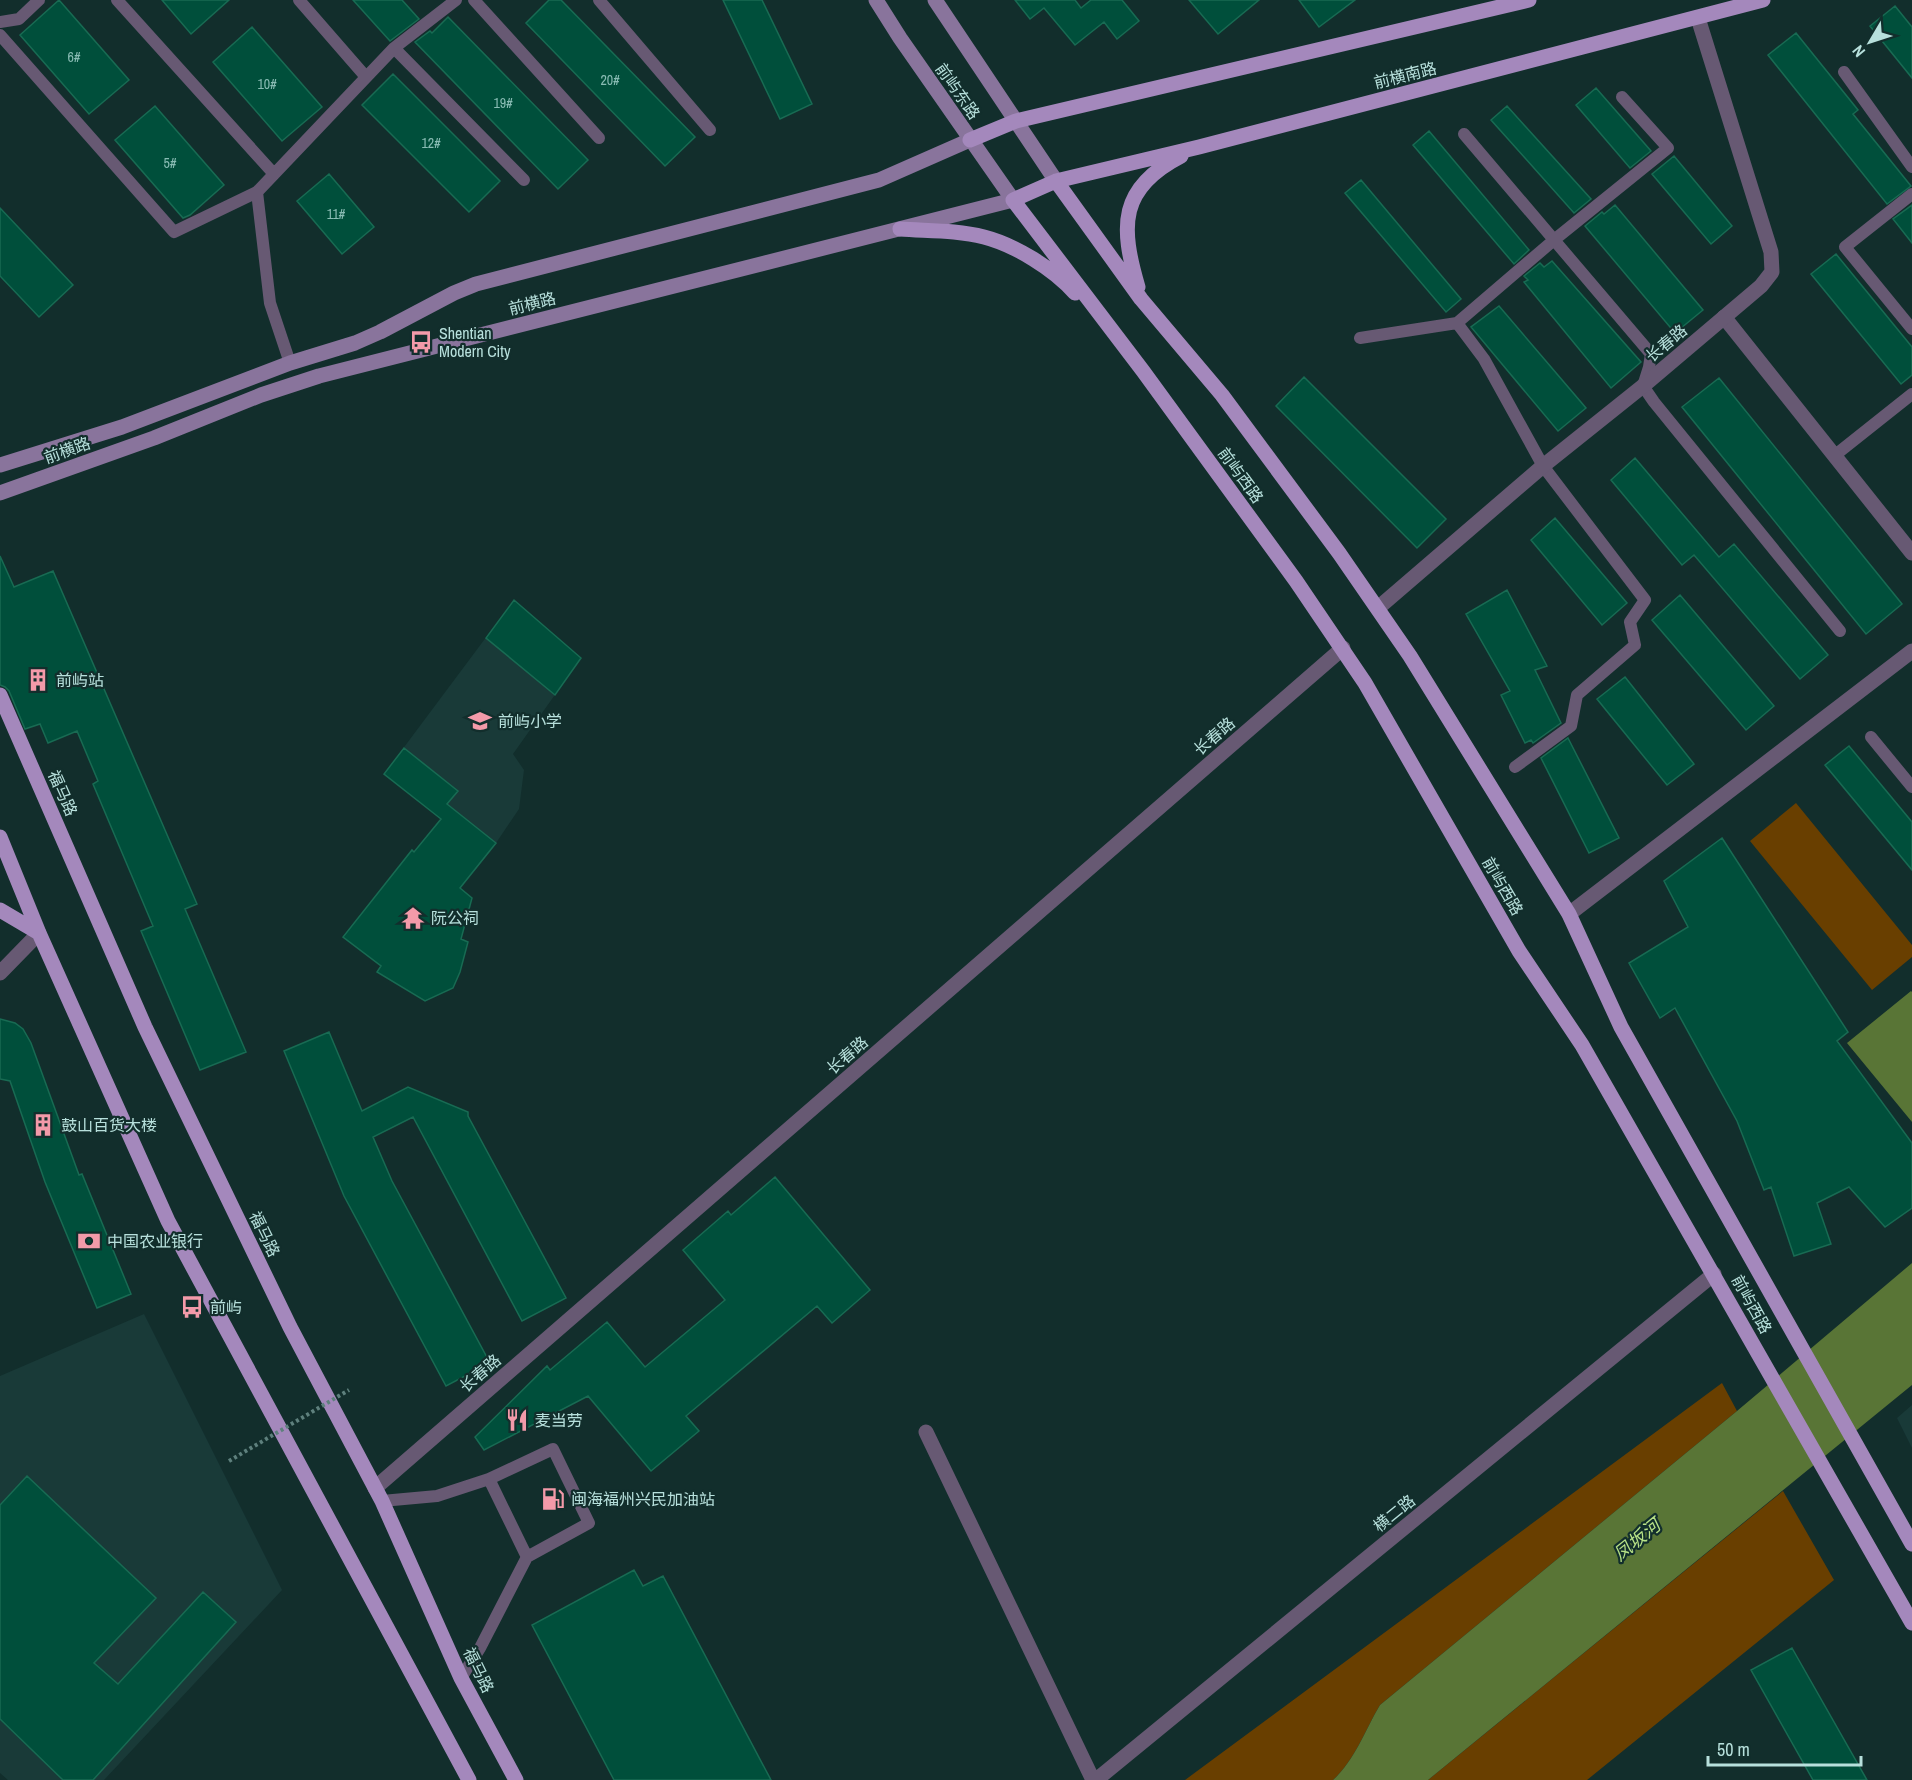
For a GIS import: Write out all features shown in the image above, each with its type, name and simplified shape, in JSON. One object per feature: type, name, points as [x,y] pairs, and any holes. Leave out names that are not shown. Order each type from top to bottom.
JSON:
[{"type":"main road","name":"前屿东路","points":[[876,0],[1013,200]]},
{"type":"main road","name":"前屿东路","points":[[935,0],[1056,181]]},
{"type":"main road","points":[[970,140],[1016,121],[1526,0]]},
{"type":"main road","name":"前横南路","points":[[1013,200],[1056,181],[1199,147],[1763,0]]},
{"type":"main road","name":"前横路","points":[[0,465],[122,427],[290,363],[355,343],[453,293],[476,284],[879,180],[970,140]]},
{"type":"main road","points":[[1141,298],[1130,262],[1127,238],[1129,211],[1134,196],[1148,177],[1166,164],[1199,147]]},
{"type":"main road","name":"前屿西路","points":[[1056,181],[1141,298],[1222,395],[1378,608],[1410,656],[1569,914],[1621,1027],[1912,1544]]},
{"type":"main road","name":"前横路","points":[[0,493],[154,438],[261,395],[319,376],[1013,200]]},
{"type":"main road","name":"前屿西路","points":[[1013,200],[1143,371],[1343,648],[1396,735],[1520,951],[1582,1045],[1912,1623]]},
{"type":"main road","points":[[900,229],[961,232],[986,237],[1007,245],[1047,268],[1071,289],[1143,371]]},
{"type":"main road","name":"福马路","points":[[0,695],[145,1027],[290,1327],[379,1494],[461,1678],[516,1780]]},
{"type":"main road","points":[[0,837],[39,933],[168,1221],[469,1780]]},
{"type":"main road","points":[[0,910],[39,933]]},
{"type":"street","name":"长春路","points":[[1378,608],[1544,466],[1724,317],[1768,279],[1772,272],[1773,263],[1764,230],[1698,18]]},
{"type":"street","points":[[1724,317],[1912,553]]},
{"type":"street","name":"长春路","points":[[379,1494],[1343,648]]},
{"type":"street","points":[[1569,914],[1912,651]]},
{"type":"street","points":[[0,973],[39,933]]},
{"type":"street","name":"横二路","points":[[1095,1780],[1714,1274]]},
{"type":"street","points":[[926,1432],[1095,1780]]},
{"type":"lane","points":[[0,22],[19,19],[39,0]]},
{"type":"lane","points":[[117,0],[274,174]]},
{"type":"lane","points":[[299,0],[366,77]]},
{"type":"lane","points":[[0,35],[174,232],[257,192],[394,48],[456,0]]},
{"type":"lane","points":[[474,0],[598,138]]},
{"type":"lane","points":[[598,0],[710,130]]},
{"type":"lane","points":[[394,48],[524,180]]},
{"type":"lane","points":[[1844,72],[1912,167]]},
{"type":"lane","points":[[1360,338],[1457,323],[1554,240],[1668,148],[1622,97]]},
{"type":"lane","points":[[1464,134],[1651,354],[1643,386],[1839,631]]},
{"type":"lane","points":[[257,192],[270,303],[290,363]]},
{"type":"lane","points":[[1912,194],[1845,247],[1912,329]]},
{"type":"lane","points":[[1457,323],[1484,359],[1544,466],[1645,600],[1630,622],[1635,645],[1577,695],[1571,726],[1515,767]]},
{"type":"lane","points":[[1834,456],[1912,394]]},
{"type":"lane","points":[[1871,737],[1912,787]]},
{"type":"lane","points":[[379,1494],[437,1496],[489,1479],[553,1449],[589,1522],[527,1557],[480,1648],[461,1678]]},
{"type":"lane","points":[[489,1479],[527,1557]]},
{"type":"path","points":[[229,1461],[349,1390]]},
{"type":"shaded area","name":"前屿小学","points":[[514,600],[581,658],[513,754],[524,770],[519,809],[496,843],[424,841],[441,819],[384,774]]},
{"type":"shaded area","points":[[1796,803],[1912,945],[1912,957],[1872,990],[1750,841]]},
{"type":"shaded area","points":[[144,1314],[282,1590],[104,1780],[8,1780],[0,1773],[0,1376]]},
{"type":"shaded area","points":[[1722,1383],[1737,1411],[1380,1705],[1354,1754],[1333,1780],[1185,1780]]},
{"type":"shaded area","points":[[1912,1405],[1912,1448],[1897,1418]]},
{"type":"shaded area","points":[[1783,1491],[1834,1580],[1587,1780],[1428,1780]]},
{"type":"water","points":[[1912,992],[1912,1122],[1847,1043]]},
{"type":"water","name":"凤坂河","points":[[1912,1263],[1912,1385],[1428,1780],[1333,1780],[1354,1754],[1380,1705],[1737,1411]]},
{"type":"building","points":[[59,0],[129,80],[89,114],[20,35]]},
{"type":"building","points":[[162,0],[229,0],[191,34]]},
{"type":"building","points":[[353,0],[402,0],[419,19],[390,41]]},
{"type":"building","points":[[549,0],[561,0],[695,137],[665,166],[526,23]]},
{"type":"building","points":[[723,0],[762,0],[812,104],[780,119]]},
{"type":"building","points":[[1015,0],[1075,0],[1081,8],[1091,0],[1122,0],[1139,21],[1117,39],[1104,22],[1075,45],[1044,8],[1030,19]]},
{"type":"building","points":[[1189,0],[1259,0],[1218,34]]},
{"type":"building","points":[[1299,0],[1355,0],[1319,27]]},
{"type":"building","points":[[1895,6],[1912,27],[1912,78],[1870,26]]},
{"type":"building","points":[[448,17],[588,160],[558,189],[415,42],[430,31],[432,33]]},
{"type":"building","points":[[252,27],[322,107],[282,141],[213,62]]},
{"type":"building","points":[[1796,33],[1858,110],[1853,114],[1911,186],[1887,204],[1768,55]]},
{"type":"building","points":[[393,74],[500,181],[469,212],[362,105]]},
{"type":"building","points":[[1596,88],[1651,151],[1630,168],[1576,105]]},
{"type":"building","points":[[155,106],[224,185],[190,215],[183,218],[115,140]]},
{"type":"building","points":[[1507,106],[1591,199],[1574,213],[1491,120]]},
{"type":"building","points":[[1429,131],[1529,250],[1514,264],[1413,145]]},
{"type":"building","points":[[1674,156],[1732,226],[1711,244],[1652,174]]},
{"type":"building","points":[[329,174],[374,227],[342,254],[297,201]]},
{"type":"building","points":[[1361,180],[1461,299],[1446,312],[1345,193]]},
{"type":"building","points":[[1615,205],[1703,310],[1675,333],[1585,226]]},
{"type":"building","points":[[1912,205],[1912,243],[1893,219]]},
{"type":"building","points":[[0,208],[73,285],[39,317],[0,276]]},
{"type":"building","points":[[1836,254],[1912,347],[1912,375],[1901,384],[1811,274]]},
{"type":"building","points":[[1552,261],[1641,362],[1611,388],[1524,282],[1528,280],[1524,276],[1540,263],[1544,267]]},
{"type":"building","points":[[1499,306],[1586,408],[1558,431],[1471,327]]},
{"type":"building","points":[[1304,377],[1446,519],[1417,548],[1276,406]]},
{"type":"building","points":[[1719,378],[1902,604],[1866,634],[1682,407]]},
{"type":"building","points":[[1635,458],[1719,557],[1734,544],[1828,655],[1800,679],[1694,555],[1682,565],[1611,480]]},
{"type":"building","points":[[1555,518],[1627,603],[1602,625],[1531,540]]},
{"type":"building","points":[[0,556],[14,587],[53,571],[197,904],[185,909],[246,1052],[200,1070],[141,931],[153,926],[93,784],[98,781],[77,731],[48,743],[40,724],[25,729],[9,691],[0,685]]},
{"type":"building","points":[[1507,590],[1547,666],[1535,670],[1561,723],[1533,743],[1531,740],[1525,743],[1501,695],[1510,691],[1466,614]]},
{"type":"building","points":[[1680,595],[1774,706],[1746,730],[1652,620]]},
{"type":"building","points":[[514,600],[581,658],[555,695],[486,638]]},
{"type":"building","points":[[1625,677],[1694,764],[1667,785],[1597,699]]},
{"type":"building","points":[[1568,738],[1619,838],[1589,853],[1541,758]]},
{"type":"building","points":[[1849,746],[1912,822],[1912,870],[1825,765]]},
{"type":"building","name":"阮公祠","points":[[404,748],[458,791],[447,804],[496,843],[460,888],[472,898],[461,939],[468,942],[453,988],[425,1001],[377,972],[381,966],[343,937],[412,850],[414,852],[441,819],[384,774]]},
{"type":"building","points":[[1722,838],[1848,1032],[1837,1041],[1912,1143],[1912,1208],[1885,1227],[1849,1187],[1817,1203],[1831,1244],[1794,1256],[1771,1187],[1764,1190],[1737,1121],[1675,1008],[1660,1018],[1629,963],[1688,927],[1664,881]]},
{"type":"building","points":[[0,1019],[15,1023],[23,1029],[31,1043],[79,1175],[82,1174],[131,1294],[97,1308],[45,1182],[10,1081],[0,1079]]},
{"type":"building","points":[[329,1032],[362,1111],[408,1087],[468,1112],[468,1116],[566,1298],[522,1321],[413,1117],[373,1137],[392,1181],[490,1363],[446,1386],[344,1196],[284,1051]]},
{"type":"building","points":[[775,1177],[870,1290],[832,1323],[817,1306],[686,1416],[699,1431],[651,1471],[588,1396],[484,1450],[475,1437],[547,1366],[550,1370],[607,1322],[645,1367],[725,1300],[683,1250],[728,1211],[731,1215]]},
{"type":"building","points":[[27,1476],[156,1598],[94,1663],[118,1684],[203,1592],[236,1622],[93,1780],[63,1780],[0,1719],[0,1505]]},
{"type":"building","points":[[634,1570],[643,1586],[663,1576],[771,1780],[614,1780],[532,1625]]},
{"type":"building","points":[[1792,1648],[1867,1780],[1813,1780],[1751,1670]]},
{"type":"place","name":"Shentian Modern City","points":[[421,342]]},
{"type":"place","name":"前屿站","points":[[38,680]]},
{"type":"place","name":"前屿小学","points":[[480,721]]},
{"type":"place","name":"阮公祠","points":[[413,918]]},
{"type":"place","name":"鼓山百货大楼","points":[[43,1125]]},
{"type":"place","name":"中国农业银行","points":[[89,1241]]},
{"type":"place","name":"前屿","points":[[192,1307]]},
{"type":"place","name":"麦当劳","points":[[517,1420]]},
{"type":"place","name":"闽海福州兴民加油站","points":[[553,1499]]}]
